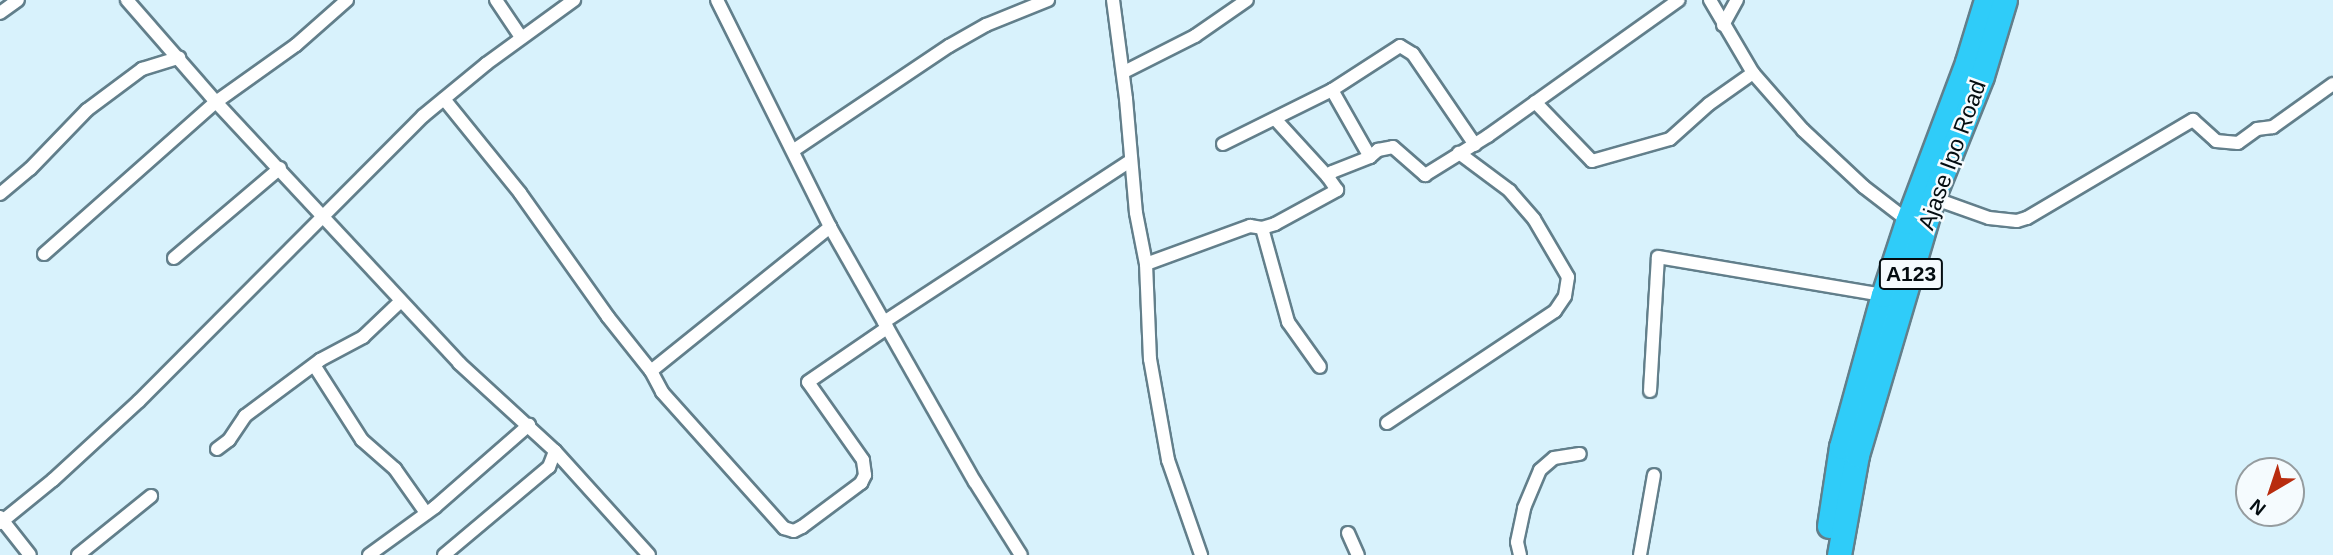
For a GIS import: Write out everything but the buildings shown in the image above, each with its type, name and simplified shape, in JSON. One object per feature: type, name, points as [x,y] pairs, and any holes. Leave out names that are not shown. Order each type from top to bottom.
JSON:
[{"type":"highway","name":"Ajase Ipo Road","points":[[1839,555],[1857,455],[1916,225],[1986,0]]},
{"type":"highway","name":"Ajase Ipo Road","points":[[1826,555],[1832,490],[1839,458],[1883,295],[1916,225],[1933,198],[1982,76],[2006,0]]},
{"type":"street","points":[[0,13],[18,0]]},
{"type":"street","points":[[127,0],[216,102],[459,363],[555,451],[649,555]]},
{"type":"street","points":[[44,254],[216,102],[296,45],[347,0]]},
{"type":"street","points":[[496,0],[521,37]]},
{"type":"street","points":[[30,555],[1,520],[53,480],[139,401],[444,99],[521,37],[574,0]]},
{"type":"street","points":[[717,0],[830,227],[975,482],[1021,555]]},
{"type":"street","points":[[794,150],[986,25],[1048,0]]},
{"type":"street","points":[[1113,0],[1124,72],[1130,161],[1146,264],[1150,359],[1168,460],[1201,555]]},
{"type":"street","points":[[1124,72],[1195,36],[1247,0]]},
{"type":"street","points":[[1328,177],[1332,172],[1370,157],[1378,150],[1393,147],[1424,175],[1475,145],[1679,0]]},
{"type":"street","points":[[1710,0],[1753,73],[1803,130],[1916,225]]},
{"type":"street","points":[[1723,25],[1737,0]]},
{"type":"street","points":[[1223,144],[1332,90],[1400,46],[1413,54],[1475,145]]},
{"type":"street","points":[[0,194],[30,169],[87,110],[142,69],[179,58]]},
{"type":"street","points":[[1535,102],[1592,161],[1670,139],[1709,104],[1753,73]]},
{"type":"street","points":[[1933,198],[1989,218],[2017,221],[2027,218],[2193,120],[2217,141],[2238,143],[2257,129],[2273,127],[2333,84]]},
{"type":"street","points":[[1332,90],[1370,157]]},
{"type":"street","points":[[444,99],[520,193],[608,317],[651,371],[662,392],[784,528],[794,531],[861,483],[865,475],[863,460],[808,382],[885,325],[1130,161]]},
{"type":"street","points":[[1146,264],[1250,226],[1262,228],[1337,190],[1276,120]]},
{"type":"street","points":[[1387,423],[1555,311],[1565,296],[1568,277],[1534,219],[1510,191],[1459,153]]},
{"type":"street","points":[[174,258],[280,168]]},
{"type":"street","points":[[651,371],[830,227]]},
{"type":"street","points":[[1262,228],[1288,322],[1321,367]]},
{"type":"street","points":[[1650,391],[1658,257],[1883,295]]},
{"type":"street","points":[[217,449],[229,440],[245,416],[314,365],[363,337],[401,301]]},
{"type":"street","points":[[314,365],[362,440],[395,469],[426,513]]},
{"type":"street","points":[[369,555],[426,513],[529,425]]},
{"type":"street","points":[[444,555],[549,467],[555,451]]},
{"type":"street","points":[[1520,555],[1517,542],[1524,508],[1540,470],[1554,458],[1580,454]]},
{"type":"street","points":[[1640,555],[1654,475]]},
{"type":"street","points":[[78,555],[151,496]]},
{"type":"street","points":[[1348,533],[1358,555]]}]
